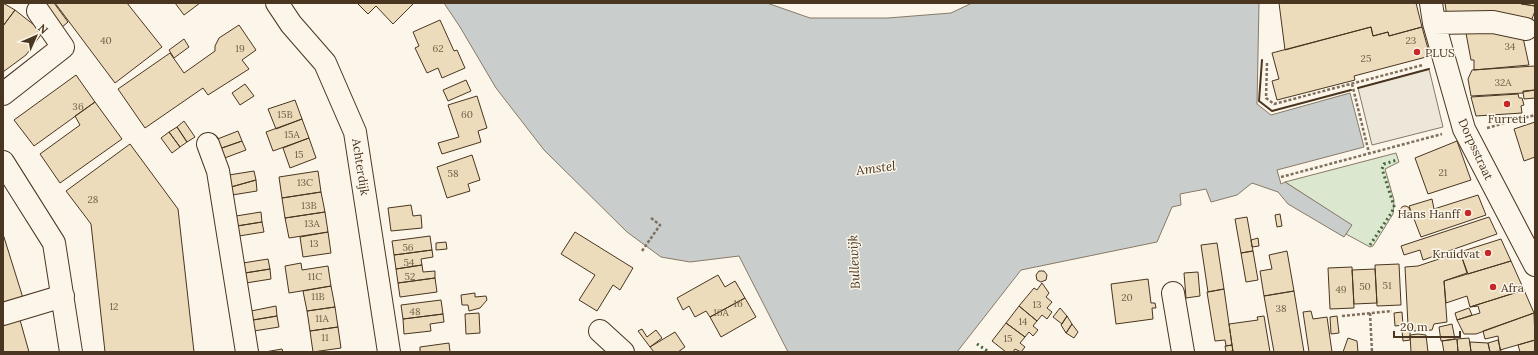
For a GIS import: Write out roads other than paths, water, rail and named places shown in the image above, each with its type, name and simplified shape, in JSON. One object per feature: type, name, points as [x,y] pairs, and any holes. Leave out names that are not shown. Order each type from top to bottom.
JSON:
[{"type":"street","name":"Achterdijk","points":[[277,3],[291,24],[325,63],[356,132],[389,352]]},
{"type":"street","points":[[3,94],[63,47],[38,11]]},
{"type":"street","points":[[1432,13],[1493,22],[1526,29]]},
{"type":"street","name":"Dorpsstraat","points":[[1432,13],[1465,131],[1535,265]]},
{"type":"street","points":[[208,144],[218,171],[247,352]]},
{"type":"street","points":[[3,162],[54,243],[71,352]]},
{"type":"street","points":[[1173,293],[1183,352]]},
{"type":"street","points":[[3,314],[63,296]]},
{"type":"street","points":[[600,331],[623,352]]},
{"type":"water","points":[[444,3],[767,3],[810,18],[888,18],[951,13],[972,3],[1259,3],[1257,104],[1271,115],[1350,93],[1364,147],[1277,170],[1281,184],[1285,182],[1352,225],[1344,237],[1288,204],[1278,192],[1252,183],[1237,195],[1211,202],[1206,189],[1180,194],[1181,205],[1172,207],[1157,242],[1021,270],[957,352],[788,352],[739,256],[690,262],[661,257],[627,232],[544,150],[496,88]]},
{"type":"place","name":"PLUS","points":[[1417,52]]},
{"type":"place","name":"Furreti","points":[[1507,104]]},
{"type":"place","name":"Hans Hanff","points":[[1468,213]]},
{"type":"place","name":"Kruidvat","points":[[1488,253]]},
{"type":"place","name":"Afra","points":[[1493,287]]},
{"type":"water label","name":"Amstel","points":[[876,168]]},
{"type":"water label","name":"Bullewijk","points":[[854,262]]}]
